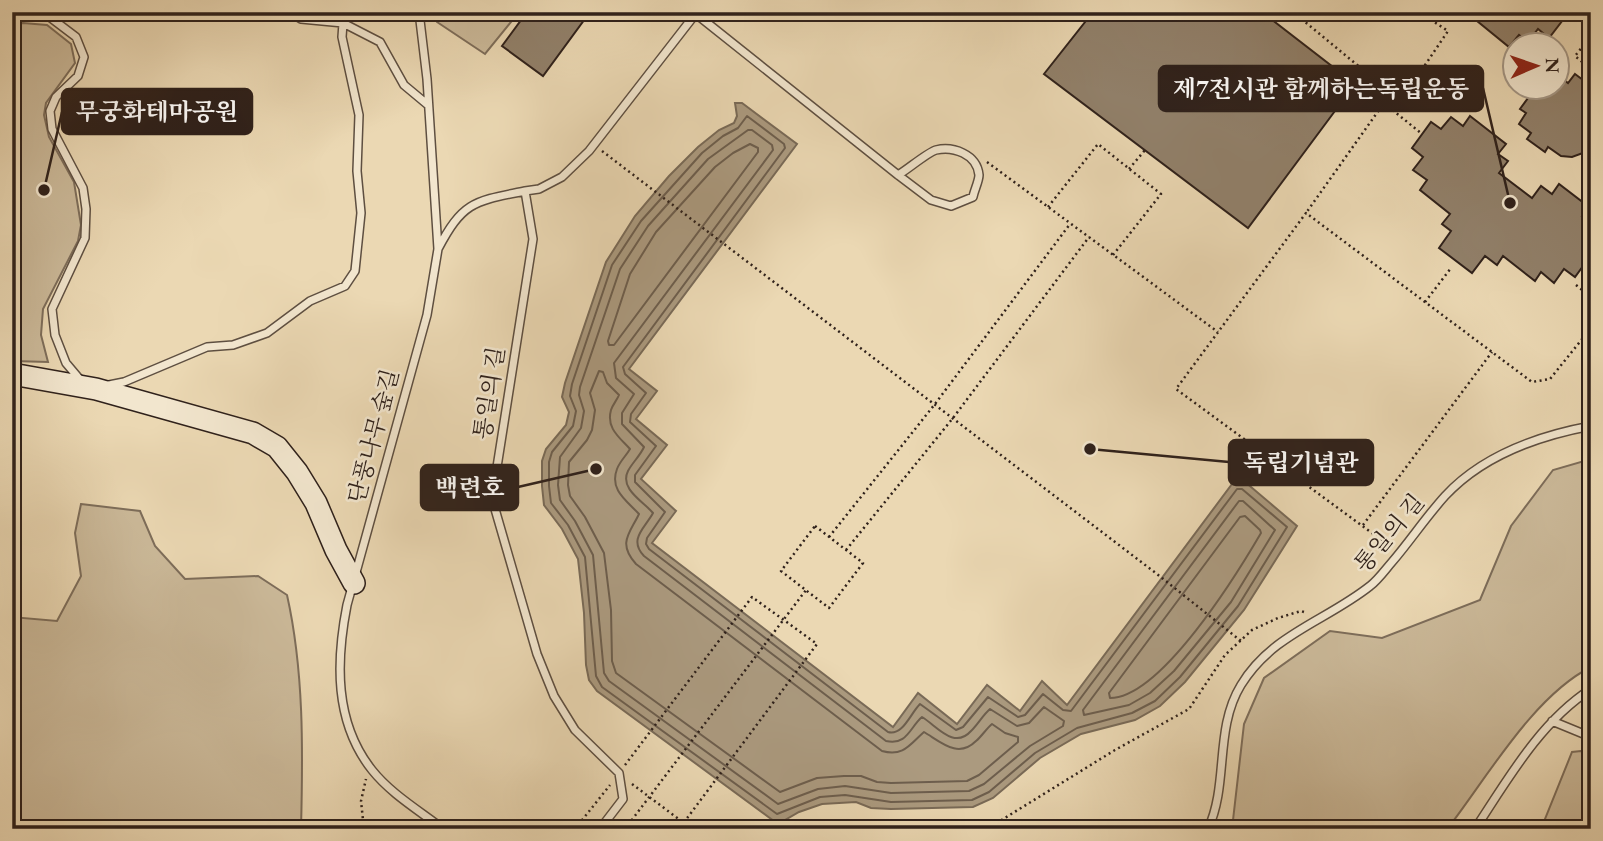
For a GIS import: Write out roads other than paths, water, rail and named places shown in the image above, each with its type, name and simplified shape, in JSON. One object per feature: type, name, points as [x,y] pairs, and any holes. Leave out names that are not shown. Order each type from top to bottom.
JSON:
[{"type":"street","points":[[12,374],[91,388],[253,433],[277,447],[297,472],[316,503],[336,550],[354,583]]},
{"type":"lane","points":[[12,14],[43,12],[76,37],[85,57],[78,76],[56,97],[50,111],[52,129],[83,188],[86,209],[85,238],[52,309],[55,335],[66,363],[91,388],[124,382],[207,347],[233,345],[267,333],[310,300],[345,286],[355,271],[361,213],[357,171],[359,115],[342,37],[343,23]]},
{"type":"lane","points":[[290,12],[302,19],[343,23],[380,43],[404,85],[428,105]]},
{"type":"lane","name":"단풍나무 숲길","points":[[419,12],[427,79],[438,250],[427,315],[343,627],[340,690],[346,719],[369,765],[396,793],[443,829]]},
{"type":"lane","points":[[438,250],[447,232],[470,205],[485,199],[540,189],[562,177],[594,145],[696,13],[898,175],[931,200],[951,206],[973,197],[979,175],[970,157],[955,149],[933,150],[898,175]]},
{"type":"lane","name":"통일의 길","points":[[525,191],[533,239],[494,486],[495,509],[537,654],[554,696],[575,730],[619,773],[623,799],[600,829]]},
{"type":"lane","name":"통일의 길","points":[[1208,829],[1220,793],[1220,771],[1230,710],[1240,686],[1255,666],[1279,642],[1373,585],[1446,495],[1473,472],[1500,454],[1529,441],[1591,426]]},
{"type":"lane","points":[[1475,829],[1552,721],[1576,698],[1591,689]]},
{"type":"lane","points":[[1552,721],[1591,737]]},
{"type":"water","points":[[735,103],[742,103],[797,144],[629,369],[657,391],[636,419],[667,445],[641,479],[676,511],[652,543],[893,727],[918,693],[957,724],[987,685],[1020,711],[1042,681],[1067,705],[1238,476],[1297,526],[1244,610],[1185,682],[1160,706],[1135,720],[1081,734],[1040,758],[993,798],[973,807],[891,809],[871,808],[856,802],[822,804],[799,812],[778,824],[597,691],[589,680],[578,559],[562,529],[544,505],[542,461],[546,449],[566,425],[569,412],[562,397],[565,383],[606,262],[635,216],[669,176],[698,147],[719,130],[734,123],[737,116]]},
{"type":"place","name":"무궁화테마공원","points":[[44,190]]},
{"type":"place","name":"제7전시관 함께하는독립운동","points":[[1510,203]]},
{"type":"place","name":"독립기념관","points":[[1090,449]]},
{"type":"place","name":"백련호","points":[[596,469]]}]
